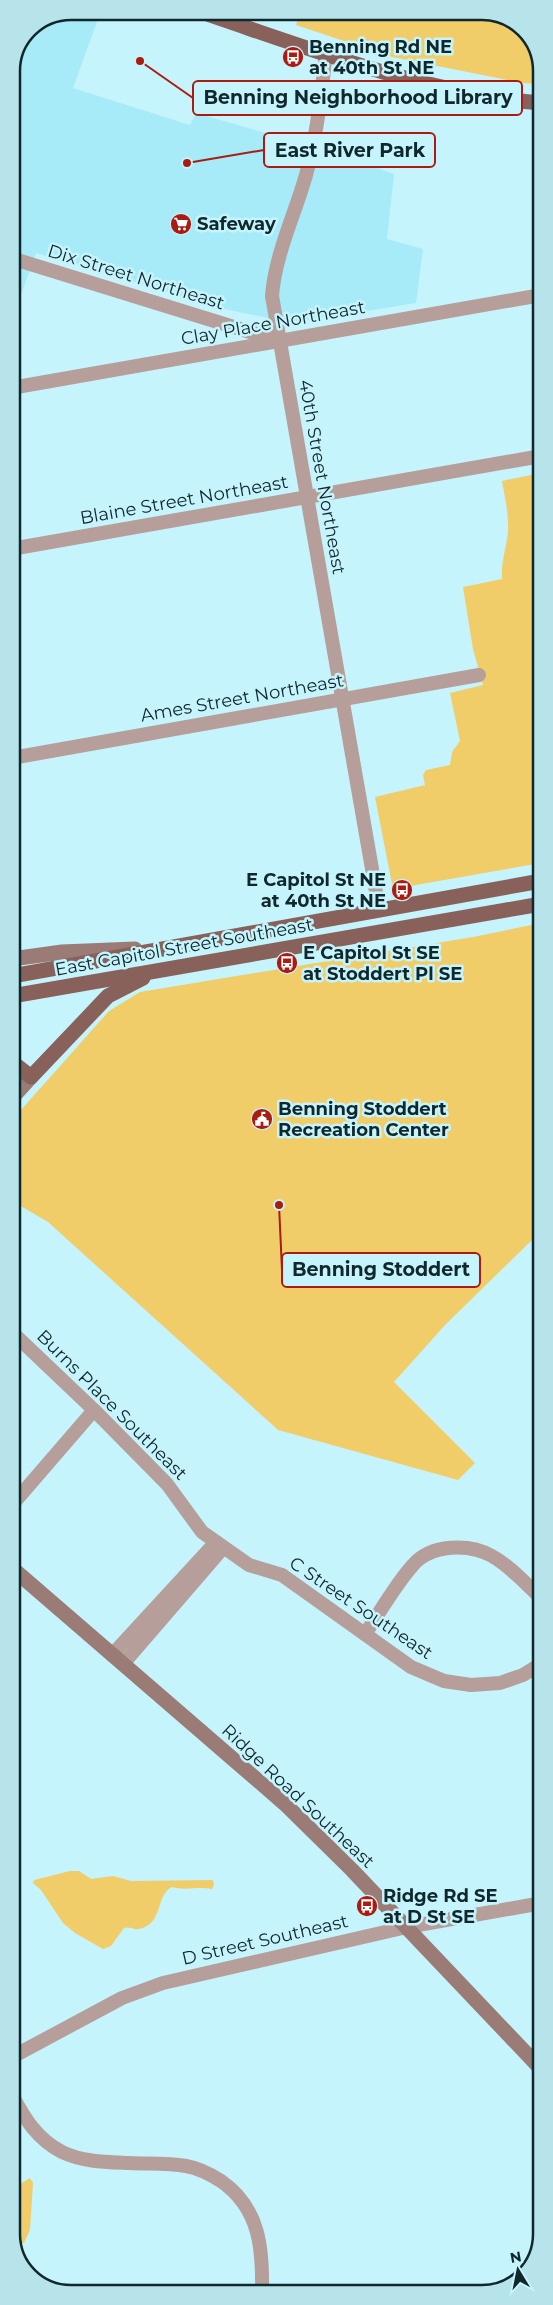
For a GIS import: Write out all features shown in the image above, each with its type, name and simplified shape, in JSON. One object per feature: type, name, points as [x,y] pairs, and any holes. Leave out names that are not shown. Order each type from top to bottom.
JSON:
[{"type":"main road","points":[[225,20],[378,72],[431,85],[504,99],[533,102]]},
{"type":"main road","points":[[20,975],[533,882]]},
{"type":"main road","name":"East Capitol Street Southeast","points":[[20,995],[533,905]]},
{"type":"main road","points":[[20,958],[62,952],[174,948]]},
{"type":"main road","points":[[20,1090],[108,996],[140,979],[176,967]]},
{"type":"main road","points":[[20,1068],[32,1077]]},
{"type":"main road","name":"Ridge Road Southeast","points":[[20,1575],[285,1804],[407,1927],[533,2060]]},
{"type":"street","name":"40th Street Northeast","points":[[326,54],[316,126],[306,174],[274,280],[272,296],[379,909]]},
{"type":"street","name":"Dix Street Northeast","points":[[20,261],[279,340]]},
{"type":"street","name":"Clay Place Northeast","points":[[20,386],[533,296]]},
{"type":"street","name":"Blaine Street Northeast","points":[[20,548],[533,457]]},
{"type":"street","name":"Ames Street Northeast","points":[[20,757],[478,675]]},
{"type":"street","name":"Burns Place Southeast","points":[[20,1340],[168,1484],[202,1532],[220,1545]]},
{"type":"street","points":[[20,1495],[94,1410]]},
{"type":"street","points":[[118,1660],[220,1545]]},
{"type":"street","name":"C Street Southeast","points":[[220,1545],[249,1565],[282,1575],[427,1675],[462,1684],[500,1682],[523,1675],[533,1669]]},
{"type":"street","points":[[365,1634],[414,1564],[430,1553],[453,1548],[473,1548],[492,1556],[533,1591]]},
{"type":"street","name":"D Street Southeast","points":[[20,2053],[122,1998],[155,1986],[407,1927],[533,1905]]},
{"type":"street","points":[[20,2108],[33,2129],[46,2142],[68,2155],[94,2161],[186,2166],[204,2172],[228,2187],[248,2208],[256,2225],[262,2256],[262,2285]]},
{"type":"shaded area","points":[[71,20],[98,20],[73,88],[190,125],[196,113],[332,152],[394,174],[387,239],[423,249],[416,303],[293,323],[229,310],[36,253],[20,297],[21,61],[24,52],[35,35],[52,24]]},
{"type":"shaded area","points":[[298,20],[492,21],[516,33],[526,46],[532,61],[533,84],[392,57],[296,25]]},
{"type":"shaded area","points":[[533,475],[533,864],[393,889],[375,797],[425,785],[423,775],[426,770],[450,765],[452,752],[460,741],[450,693],[483,685],[473,649],[463,587],[502,579],[508,526],[502,481]]},
{"type":"shaded area","points":[[533,925],[533,1239],[446,1324],[394,1382],[475,1463],[458,1480],[278,1430],[48,1222],[20,1206],[20,1111],[109,1011],[140,992],[473,937]]},
{"type":"shaded area","points":[[70,1871],[79,1871],[91,1879],[113,1876],[131,1881],[213,1880],[214,1885],[212,1889],[172,1887],[163,1896],[156,1916],[147,1926],[139,1929],[124,1928],[111,1946],[103,1949],[75,1933],[63,1923],[41,1890],[33,1883],[34,1880]]},
{"type":"shaded area","points":[[30,2178],[33,2183],[30,2230],[24,2243],[21,2244],[20,2234],[20,2184]]},
{"type":"place","name":"Benning Rd NE at 40th St NE","points":[[293,57]]},
{"type":"place","name":"Benning Neighborhood Library","points":[[140,61]]},
{"type":"place","name":"East River Park","points":[[187,163]]},
{"type":"place","name":"Safeway","points":[[181,224]]},
{"type":"place","name":"E Capitol St NE at 40th St NE","points":[[402,890]]},
{"type":"place","name":"E Capitol St SE at Stoddert Pl SE","points":[[287,963]]},
{"type":"place","name":"Benning Stoddert Recreation Center","points":[[262,1119]]},
{"type":"place","name":"Benning Stoddert","points":[[279,1205]]},
{"type":"place","name":"Ridge Rd SE at D St SE","points":[[367,1906]]}]
